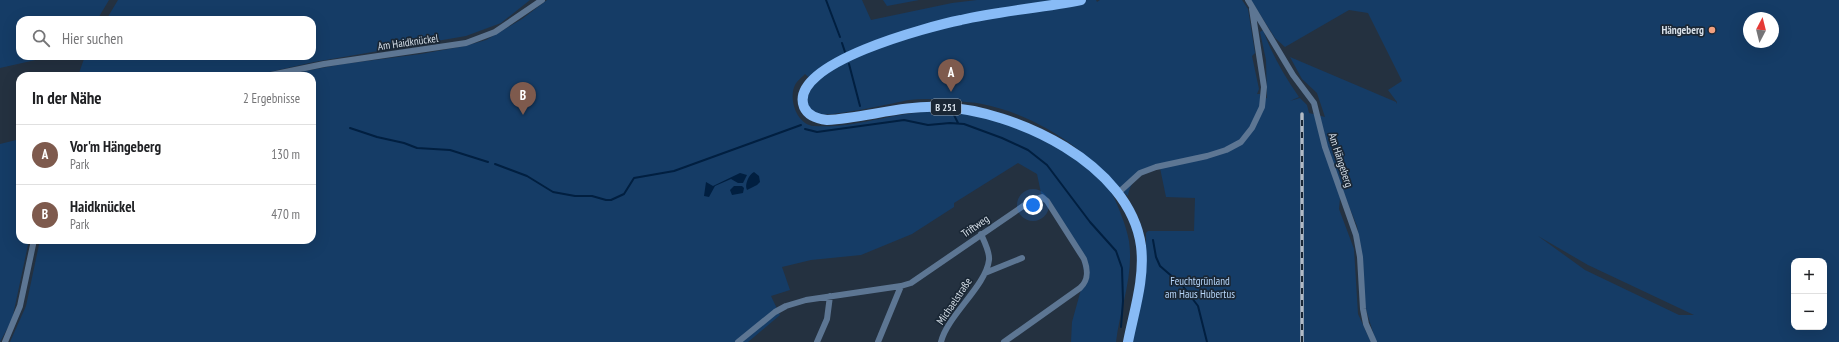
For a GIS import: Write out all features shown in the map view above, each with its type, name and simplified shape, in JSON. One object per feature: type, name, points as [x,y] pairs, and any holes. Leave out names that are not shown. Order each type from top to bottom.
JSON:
[{"type":"main road","name":"B 251","points":[[1081,0],[960,20],[889,40],[850,55],[818,74],[808,84],[804,93],[803,101],[808,113],[818,118],[827,120],[905,108],[940,106],[966,109],[1006,119],[1031,128],[1064,146],[1093,167],[1107,180],[1127,207],[1139,238],[1142,253],[1141,281],[1128,342]]},
{"type":"street","name":"Am Haidknückel","points":[[285,72],[324,64],[466,43],[495,32],[542,0]]},
{"type":"street","name":"Am Hängeberg","points":[[1248,0],[1293,75],[1314,103],[1325,147],[1356,235],[1360,257],[1363,309],[1366,324],[1374,342]]},
{"type":"street","points":[[1117,194],[1140,173],[1156,167],[1207,156],[1226,150],[1241,142],[1252,128],[1262,107],[1264,87],[1252,7]]},
{"type":"street","name":"Triftweg","points":[[738,342],[781,308],[806,300],[901,286],[916,281],[981,234],[1032,200],[1042,197],[1047,201],[1084,259],[1087,268],[1087,278],[1080,288],[1004,342]]},
{"type":"street","name":"Michaelstraße","points":[[941,342],[946,331],[985,273],[990,259],[981,234]]},
{"type":"street","points":[[5,342],[20,306],[33,244]]},
{"type":"street","name":"Michaelstraße","points":[[985,273],[1022,258]]},
{"type":"street","points":[[878,342],[901,286]]},
{"type":"street","points":[[817,342],[826,319],[830,296]]},
{"type":"green space","points":[[0,0],[109,0],[99,16],[16,16],[16,60],[35,60],[0,68]]},
{"type":"green space","points":[[118,0],[530,0],[501,23],[466,36],[314,62],[270,72],[79,72],[84,60],[316,60],[316,16],[108,16]]},
{"type":"green space","name":"Feuchtgrünland am Haus Hubertus","points":[[547,0],[862,0],[871,20],[952,3],[977,0],[1096,0],[1097,2],[1100,0],[1242,0],[1248,9],[1255,53],[1252,56],[1259,89],[1257,94],[1260,94],[1260,99],[1267,98],[1266,60],[1260,32],[1263,30],[1279,65],[1299,97],[1290,101],[1300,98],[1307,105],[1309,113],[1325,117],[1317,93],[1302,79],[1290,57],[1396,102],[1397,104],[1397,102],[1388,90],[1402,81],[1368,13],[1349,10],[1285,47],[1275,38],[1251,0],[1839,0],[1839,342],[1376,342],[1364,303],[1362,256],[1357,226],[1341,187],[1339,209],[1354,249],[1358,314],[1371,342],[1132,342],[1146,265],[1146,233],[1148,231],[1194,231],[1195,198],[1166,197],[1160,168],[1144,174],[1135,180],[1128,196],[1075,147],[1043,126],[1006,110],[979,103],[926,99],[909,100],[837,114],[820,114],[808,105],[808,96],[815,83],[805,74],[795,85],[793,91],[793,104],[799,116],[808,125],[845,125],[923,112],[947,111],[972,114],[1005,122],[1032,133],[1062,150],[1090,170],[1110,190],[1116,201],[1129,241],[1130,267],[1116,342],[1071,342],[1072,322],[1085,275],[1082,261],[1041,193],[1037,174],[1018,163],[954,203],[954,207],[912,234],[861,255],[811,260],[782,267],[790,290],[771,296],[780,315],[748,342],[10,342],[26,306],[39,244],[316,244],[316,72],[300,72],[343,64],[421,54],[465,46],[486,40],[522,19]],"holes":[[[1538,236],[1588,265],[1694,315],[1679,315],[1585,270]]]},
{"type":"green space","points":[[883,0],[919,0],[887,6]]},
{"type":"green space","points":[[16,140],[16,244],[28,244],[12,320],[0,342],[0,144]]},
{"type":"shaded area","points":[[754,172],[759,176],[760,182],[747,190],[746,185],[750,175]]},
{"type":"shaded area","points":[[740,173],[747,175],[743,183],[738,183],[731,179],[715,186],[709,197],[704,196],[706,182],[713,186]]},
{"type":"shaded area","points":[[734,186],[742,186],[744,188],[743,193],[732,195],[730,190]]},
{"type":"waterway","points":[[826,0],[840,37]]},
{"type":"waterway","points":[[842,43],[845,52]]},
{"type":"waterway","points":[[849,64],[860,106]]},
{"type":"waterway","points":[[954,115],[958,123]]},
{"type":"waterway","points":[[805,129],[817,132],[904,120],[928,125],[950,123],[964,124],[1002,138],[1028,150],[1047,165],[1090,222],[1116,251],[1122,268],[1123,301],[1121,327]]},
{"type":"waterway","points":[[495,164],[527,176],[553,192],[575,196],[592,196],[611,200],[624,194],[634,178],[674,171],[801,125]]},
{"type":"waterway","points":[[350,128],[417,148],[450,150],[488,162]]},
{"type":"waterway","points":[[1153,240],[1156,257],[1160,266],[1182,285],[1198,306],[1207,342]]},
{"type":"railway","points":[[1302,114],[1302,342]]},
{"type":"place","name":"Hängeberg","points":[[1712,30]]},
{"type":"place","name":"Vor'm Hängeberg","points":[[951,92]]},
{"type":"place","name":"Haidknückel","points":[[523,115]]}]
